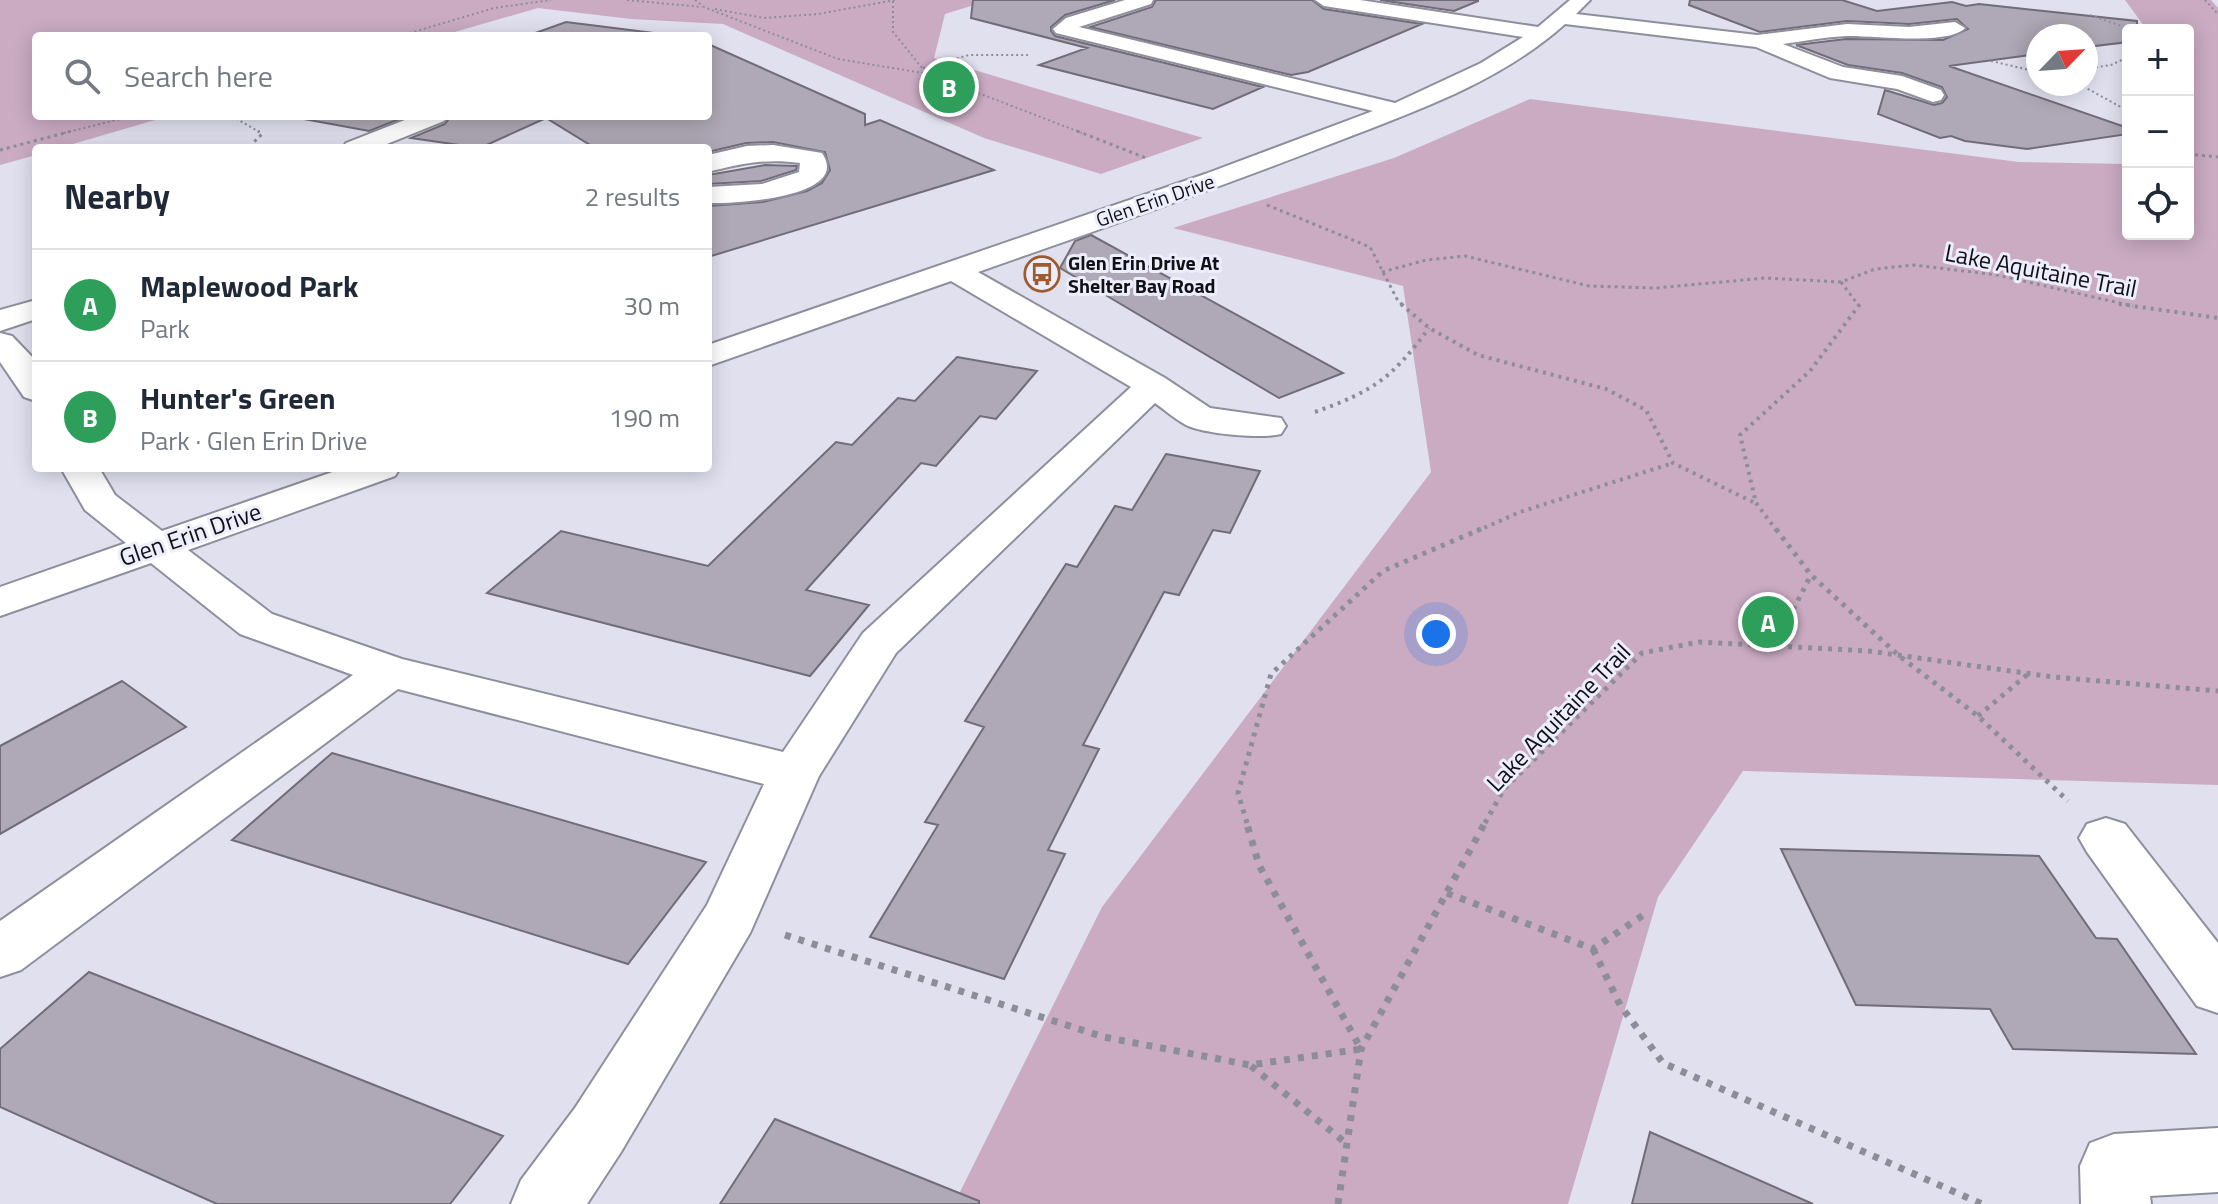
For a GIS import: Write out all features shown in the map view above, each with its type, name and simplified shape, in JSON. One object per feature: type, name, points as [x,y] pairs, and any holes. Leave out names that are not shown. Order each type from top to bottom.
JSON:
[{"type":"street","points":[[1144,0],[1073,22],[1063,29],[1396,110]]},
{"type":"street","points":[[1324,0],[1542,34]]},
{"type":"street","name":"Glen Erin Drive","points":[[712,355],[1214,180],[1434,96],[1489,68],[1542,34],[1581,0]]},
{"type":"street","points":[[1562,18],[1757,41],[1847,30],[1909,33],[1955,28]]},
{"type":"street","points":[[1814,19],[1847,30]]},
{"type":"street","points":[[1757,41],[1838,73],[1902,83],[1933,95]]},
{"type":"street","points":[[1798,78],[1838,73]]},
{"type":"street","points":[[365,144],[426,120]]},
{"type":"street","points":[[712,163],[783,150],[813,158],[812,176],[783,189],[731,197],[712,195]]},
{"type":"street","points":[[955,271],[1153,385],[1200,418],[1268,426]]},
{"type":"street","points":[[0,321],[32,310]]},
{"type":"street","points":[[32,327],[0,340],[32,383]]},
{"type":"street","points":[[546,1204],[598,1130],[730,917],[795,773],[879,643],[1153,385]]},
{"type":"street","points":[[82,472],[99,502],[256,624],[390,672],[795,773]]},
{"type":"street","name":"Glen Erin Drive","points":[[0,602],[369,472]]},
{"type":"street","points":[[0,953],[390,672]]},
{"type":"street","points":[[2106,838],[2218,988]]},
{"type":"street","points":[[2116,1204],[2114,1166],[2218,1160]]},
{"type":"path","points":[[413,32],[494,8],[551,0]]},
{"type":"path","points":[[627,0],[704,7],[764,18],[818,14],[894,0],[893,32],[929,74]]},
{"type":"path","points":[[695,0],[704,7],[838,59],[929,74],[1154,161]]},
{"type":"path","points":[[2205,0],[2218,14]]},
{"type":"path","points":[[2090,15],[2122,26]]},
{"type":"path","points":[[923,68],[969,55],[1052,54],[1090,37]]},
{"type":"path","points":[[2098,67],[2122,60]]},
{"type":"path","points":[[1991,61],[2026,69]]},
{"type":"path","points":[[2098,94],[2122,108]]},
{"type":"path","points":[[0,150],[116,120]]},
{"type":"path","points":[[239,120],[262,134],[253,144]]},
{"type":"path","points":[[2194,155],[2218,157]]},
{"type":"path","points":[[1261,203],[1370,247],[1398,301],[1429,328],[1478,355],[1606,389],[1646,410],[1673,463],[1756,503]]},
{"type":"path","points":[[1382,272],[1426,260],[1465,256],[1589,286],[1656,288],[1765,278],[1841,282],[1860,304],[1810,371],[1740,435],[1756,503],[1811,575],[1898,655],[1978,716],[2106,838]]},
{"type":"path","name":"Lake Aquitaine Trail","points":[[1841,282],[1875,269],[1914,265],[1997,275],[2113,303],[2218,318]]},
{"type":"path","points":[[1268,426],[1377,388],[1399,371],[1429,328]]},
{"type":"path","points":[[730,917],[1104,1037],[1250,1065],[1361,1049],[1259,865],[1238,793],[1271,674],[1383,571],[1520,512],[1673,463]]},
{"type":"path","points":[[1775,646],[1811,575]]},
{"type":"path","name":"Lake Aquitaine Trail","points":[[1338,1204],[1361,1049],[1504,789],[1642,653],[1699,642],[1775,646],[1898,655],[2028,674],[2218,691]]},
{"type":"path","points":[[1978,716],[2028,674]]},
{"type":"path","points":[[1447,893],[1593,949],[1620,1005],[1663,1063],[1982,1204]]},
{"type":"path","points":[[1593,949],[1645,914]]},
{"type":"path","points":[[1250,1065],[1347,1144]]},
{"type":"shaded area","points":[[0,0],[990,0],[945,14],[934,58],[1203,138],[1101,174],[984,138],[723,24],[631,19],[538,8],[455,32],[32,32],[32,120],[155,120],[73,144],[32,144],[32,156],[0,165]]},
{"type":"shaded area","points":[[2125,0],[2211,0],[2218,8],[2218,785],[1743,771],[1658,897],[1568,1204],[954,1204],[1102,907],[1431,472],[1403,286],[1173,228],[1394,158],[1530,99],[2019,162],[2122,164],[2122,240],[2194,240],[2194,24],[2143,24]]},
{"type":"building","points":[[973,0],[1115,0],[1065,15],[1051,27],[1051,31],[1055,36],[1263,87],[1213,109],[1039,65],[1087,48],[971,18]]},
{"type":"building","points":[[1156,0],[1312,0],[1324,9],[1422,24],[1308,72],[1291,75],[1090,27],[1152,7]]},
{"type":"building","points":[[1380,0],[1478,0],[1478,1],[1454,11]]},
{"type":"building","points":[[1690,0],[1842,0],[1877,11],[1952,2],[1966,6],[1979,4],[2137,21],[2137,24],[2122,24],[2122,43],[2098,46],[2098,24],[2026,24],[2026,56],[1949,66],[2026,93],[2026,96],[2036,96],[2122,126],[2122,135],[2027,149],[1965,141],[1951,136],[1940,138],[1878,114],[1885,90],[1934,105],[1942,103],[1947,97],[1942,87],[1902,73],[1848,65],[1796,45],[1846,39],[1943,40],[1968,29],[1957,19],[1909,24],[1847,21],[1760,32],[1689,5]]},
{"type":"building","points":[[566,22],[646,32],[538,32]]},
{"type":"building","points":[[712,46],[865,114],[865,125],[880,120],[994,170],[712,256],[712,206],[763,202],[807,191],[822,183],[830,170],[825,152],[773,142],[746,143],[712,151],[712,144],[588,144],[549,120],[712,120]]},
{"type":"building","points":[[309,120],[397,120],[369,131]]},
{"type":"building","points":[[448,120],[542,120],[489,144],[452,144],[411,138]]},
{"type":"building","points":[[765,165],[797,166],[796,170],[761,181],[712,184],[712,174]]},
{"type":"building","points":[[1091,235],[1343,373],[1279,398],[1060,268],[1075,241]]},
{"type":"building","points":[[957,357],[1037,371],[996,419],[980,416],[936,466],[921,463],[806,590],[869,605],[810,676],[487,593],[561,531],[708,566],[836,442],[852,445],[898,398],[915,401]]},
{"type":"building","points":[[1166,454],[1260,471],[1230,533],[1213,530],[1179,595],[1164,592],[1083,745],[1099,749],[1048,850],[1065,854],[1004,979],[870,937],[938,825],[925,822],[984,727],[965,721],[1066,564],[1077,567],[1115,506],[1132,510]]},
{"type":"building","points":[[122,681],[186,727],[0,834],[0,746]]},
{"type":"building","points":[[332,753],[706,862],[628,964],[232,840]]},
{"type":"building","points":[[1781,849],[2039,856],[2096,938],[2117,939],[2196,1054],[2013,1049],[1990,1009],[1856,1005]]},
{"type":"building","points":[[89,972],[503,1136],[450,1204],[217,1204],[0,1107],[0,1049]]},
{"type":"building","points":[[775,1119],[979,1201],[979,1204],[720,1204]]},
{"type":"building","points":[[1650,1132],[1813,1204],[1632,1204]]},
{"type":"place","name":"Hunter's Green","points":[[949,87]]},
{"type":"place","name":"Glen Erin Drive At Shelter Bay Road","points":[[1042,274]]},
{"type":"place","name":"Maplewood Park","points":[[1768,622]]}]
